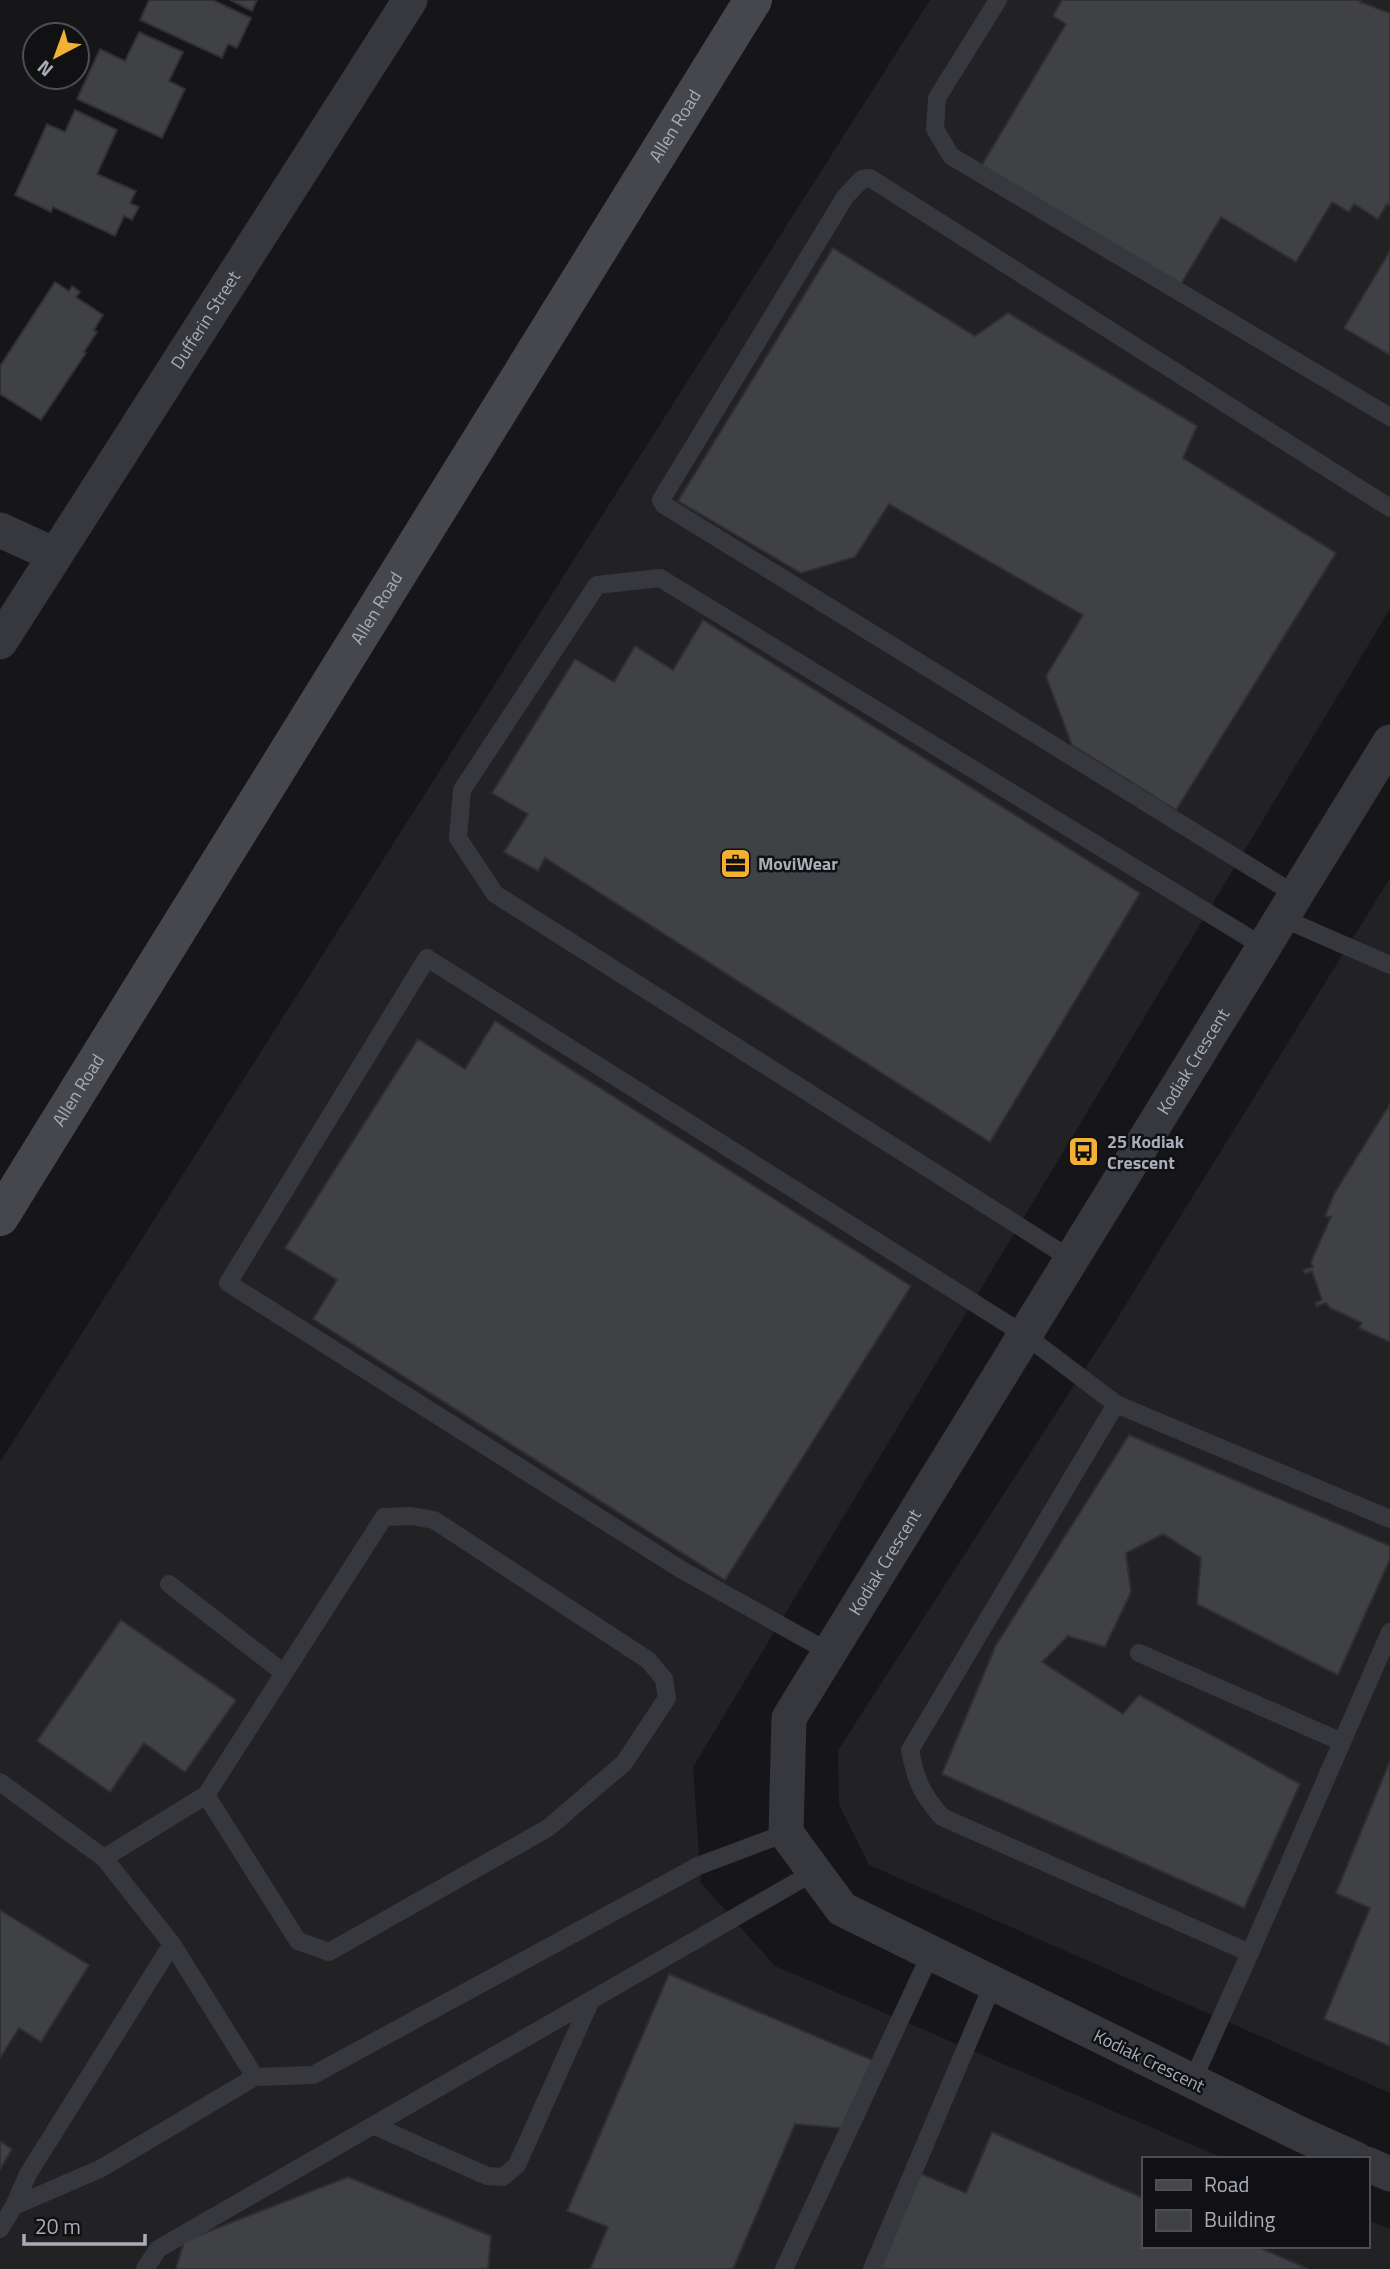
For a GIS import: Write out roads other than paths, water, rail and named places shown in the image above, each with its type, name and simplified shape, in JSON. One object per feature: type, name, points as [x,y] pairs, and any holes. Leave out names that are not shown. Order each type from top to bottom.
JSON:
[{"type":"main road","name":"Allen Road","points":[[0,1217],[753,0]]},
{"type":"street","name":"Dufferin Street","points":[[0,642],[410,0]]},
{"type":"street","points":[[0,530],[55,555]]},
{"type":"street","name":"Kodiak Crescent","points":[[1352,2157],[1192,2082],[842,1909],[786,1833],[789,1718],[1390,742]]},
{"type":"street","points":[[1369,2165],[1390,2174]]},
{"type":"lane","points":[[998,0],[937,98],[934,129],[951,156],[1390,417]]},
{"type":"lane","points":[[1390,508],[870,178],[862,179],[845,197],[661,500],[664,505],[1289,906],[1390,965]]},
{"type":"lane","points":[[1071,1259],[495,894],[458,838],[462,789],[597,585],[660,578],[1264,947]]},
{"type":"lane","points":[[829,1652],[682,1570],[228,1283],[427,958],[1024,1335],[1116,1404],[1390,1519]]},
{"type":"lane","points":[[1116,1404],[910,1750],[914,1773],[924,1797],[942,1817],[1250,1953]]},
{"type":"lane","points":[[104,1858],[206,1795],[384,1517],[411,1516],[434,1520],[648,1660],[664,1679],[667,1698],[624,1763],[548,1828],[329,1952],[298,1941],[206,1795]]},
{"type":"lane","points":[[169,1584],[284,1673]]},
{"type":"lane","points":[[1192,2082],[1390,1632]]},
{"type":"lane","points":[[1139,1653],[1342,1742]]},
{"type":"lane","points":[[0,1782],[104,1858],[172,1944],[255,2077]]},
{"type":"lane","points":[[14,2206],[100,2169],[255,2077],[313,2075],[698,1866],[786,1833]]},
{"type":"lane","points":[[145,2269],[158,2249],[814,1872]]},
{"type":"lane","points":[[0,2228],[14,2206],[28,2174],[172,1944]]},
{"type":"lane","points":[[784,2269],[931,1953]]},
{"type":"lane","points":[[872,2269],[993,1984]]},
{"type":"lane","points":[[375,2126],[487,2176],[503,2177],[517,2165],[591,2000]]},
{"type":"place","name":"MoviWear","points":[[735,864]]},
{"type":"place","name":"25 Kodiak Crescent","points":[[1084,1152]]}]
